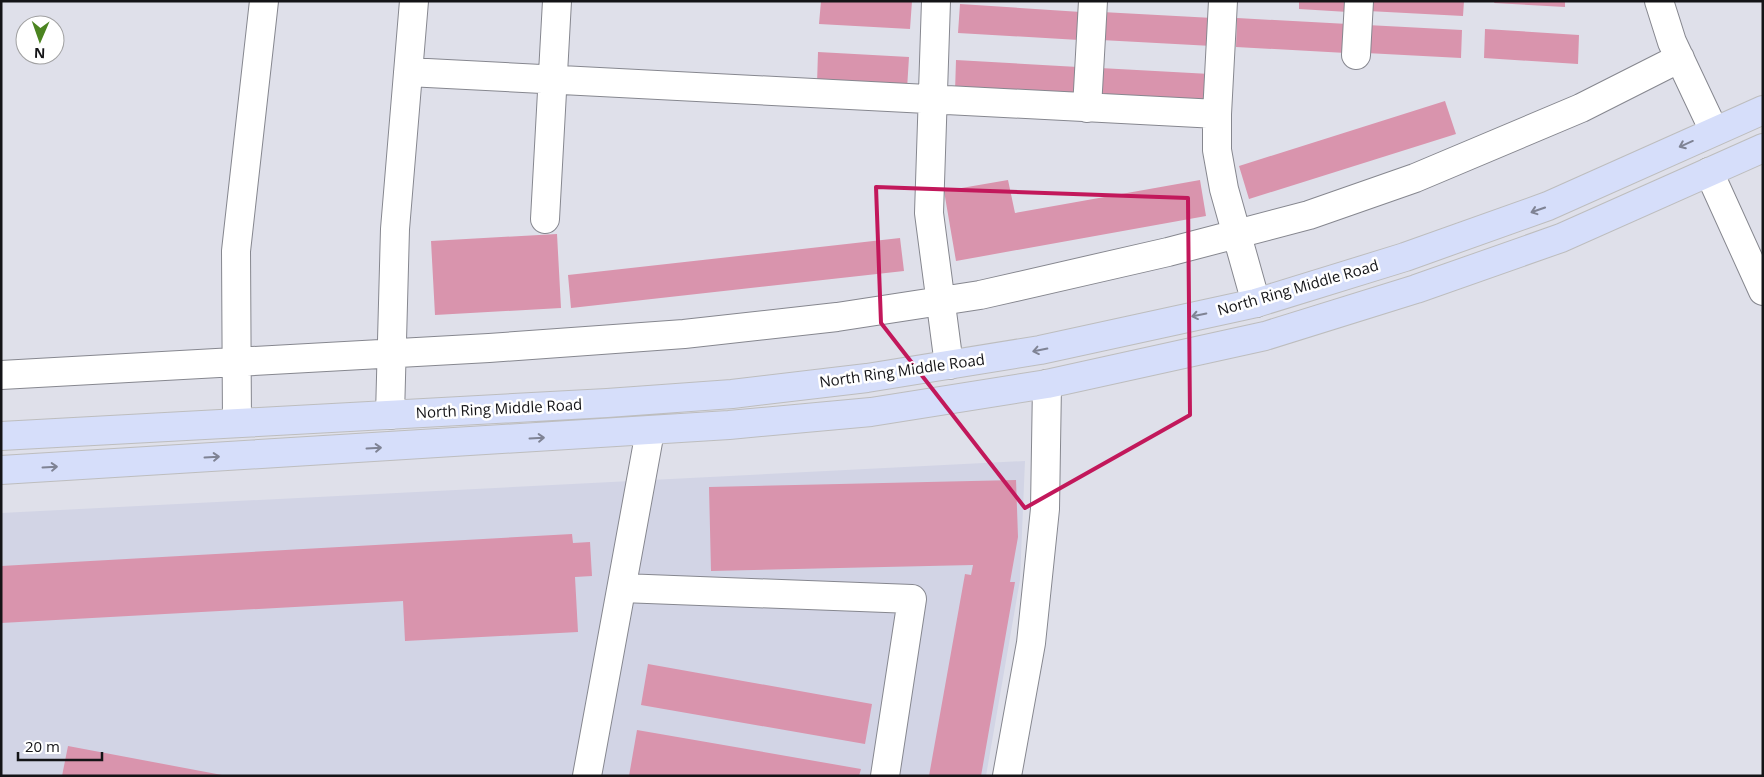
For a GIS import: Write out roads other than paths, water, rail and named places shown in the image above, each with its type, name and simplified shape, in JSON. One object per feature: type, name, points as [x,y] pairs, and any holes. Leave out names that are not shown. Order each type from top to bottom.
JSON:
[{"type":"main road","name":"North Ring Middle Road","points":[[1,436],[597,404],[732,394],[866,378],[1040,350],[1256,303],[1405,257],[1548,206],[1763,110]]},
{"type":"main road","name":"North Ring Middle Road","points":[[1,470],[650,431],[871,412],[1047,384],[1265,336],[1416,289],[1561,238],[1763,148]]},
{"type":"street","points":[[237,423],[236,251],[264,1]]},
{"type":"street","points":[[390,415],[395,229],[414,1]]},
{"type":"street","points":[[545,219],[558,1]]},
{"type":"street","points":[[936,1],[929,213],[949,364]]},
{"type":"street","points":[[1087,108],[1093,1]]},
{"type":"street","points":[[1223,1],[1217,150],[1224,189],[1256,303]]},
{"type":"street","points":[[1356,55],[1359,1]]},
{"type":"street","points":[[1659,1],[1672,42],[1714,131]]},
{"type":"street","points":[[1,374],[392,354],[684,334],[837,317],[980,294],[1140,258],[1310,215],[1415,178],[1581,108],[1680,58]]},
{"type":"street","points":[[408,72],[1217,114]]},
{"type":"street","points":[[1709,172],[1763,291]]},
{"type":"street","points":[[1007,776],[1031,643],[1045,509],[1047,384]]},
{"type":"street","points":[[587,776],[650,431]]},
{"type":"street","points":[[622,588],[912,599],[885,776]]}]
